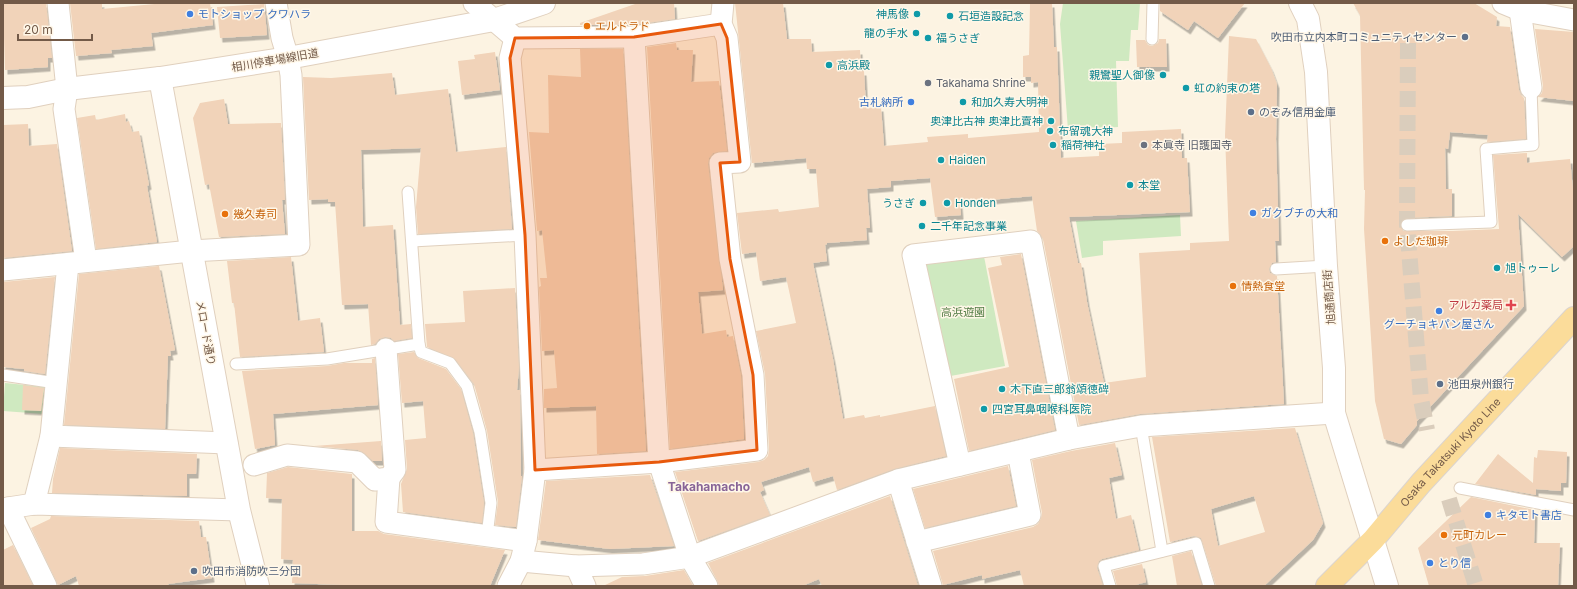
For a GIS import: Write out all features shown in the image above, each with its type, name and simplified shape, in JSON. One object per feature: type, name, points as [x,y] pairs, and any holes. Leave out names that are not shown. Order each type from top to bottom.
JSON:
[{"type":"main road","name":"Osaka Takatsuki Kyoto Line","points":[[1327,586],[1373,540],[1421,483],[1572,325]]},
{"type":"street","points":[[34,504],[51,436],[56,382],[77,262],[64,109],[66,89],[58,3]]},
{"type":"street","points":[[3,270],[191,251],[299,245],[291,75],[282,38],[276,3]]},
{"type":"street","points":[[474,3],[515,38],[634,37],[721,24]]},
{"type":"street","name":"相川停車場線旧道","points":[[3,98],[28,97],[66,89],[160,78],[288,58],[494,20],[544,3]]},
{"type":"street","points":[[535,470],[659,462],[757,450],[753,375],[730,259],[720,163],[740,162],[728,38],[721,24],[723,3]]},
{"type":"street","name":"旭通商店街","points":[[1300,3],[1308,19],[1316,72],[1326,266],[1334,368],[1334,413],[1387,586]]},
{"type":"street","points":[[1532,88],[1512,7],[1574,20]]},
{"type":"street","points":[[634,37],[659,462],[690,557],[707,586]]},
{"type":"street","points":[[508,586],[521,561],[526,541],[535,470],[525,235],[510,58],[515,38]]},
{"type":"street","name":"メロード通り","points":[[160,78],[226,443],[239,510],[258,586]]},
{"type":"street","points":[[960,465],[913,255],[1031,241],[1069,439]]},
{"type":"street","points":[[386,349],[395,470],[389,478],[386,522],[526,541]]},
{"type":"street","points":[[521,561],[576,566],[644,564],[690,557],[898,480],[1069,439],[1141,426],[1334,413]]},
{"type":"street","points":[[51,436],[226,443]]},
{"type":"street","points":[[917,542],[1030,515],[1018,452]]},
{"type":"street","points":[[254,465],[287,455],[357,462],[375,480],[389,478]]},
{"type":"street","points":[[898,480],[931,586]]},
{"type":"street","points":[[46,586],[5,509],[34,504],[239,510]]},
{"type":"street","points":[[576,566],[585,586]]},
{"type":"lane","points":[[1152,39],[1153,3]]},
{"type":"lane","points":[[1407,225],[1491,222],[1486,149],[1533,145],[1532,88]]},
{"type":"lane","points":[[408,192],[419,344],[421,352],[450,363],[468,386],[480,432],[491,503],[486,536]]},
{"type":"lane","points":[[412,240],[525,235]]},
{"type":"lane","points":[[1276,269],[1326,266]]},
{"type":"lane","points":[[236,364],[327,359],[419,344]]},
{"type":"lane","points":[[3,375],[56,382]]},
{"type":"lane","points":[[1141,426],[1162,551]]},
{"type":"lane","points":[[1460,488],[1574,510]]},
{"type":"lane","points":[[1110,586],[1104,566],[1196,543],[1209,586]]},
{"type":"highlighted area","points":[[721,24],[727,38],[740,162],[720,163],[730,259],[753,375],[757,450],[659,462],[535,470],[525,235],[510,58],[515,38],[634,37]]},
{"type":"green space","points":[[1063,3],[1140,3],[1138,30],[1131,30],[1129,61],[1116,61],[1118,127],[1068,130],[1060,24]]},
{"type":"green space","points":[[1180,215],[1181,236],[1103,241],[1103,255],[1082,258],[1076,221]]},
{"type":"green space","name":"高浜遊園","points":[[983,251],[1005,366],[945,377],[922,263]]},
{"type":"green space","points":[[5,383],[46,387],[44,414],[3,411]]},
{"type":"building","points":[[3,3],[46,3],[52,58],[48,58],[48,67],[5,70]]},
{"type":"building","points":[[70,3],[102,3],[102,9],[165,3],[210,3],[213,25],[151,33],[153,46],[111,50],[112,53],[76,56]]},
{"type":"building","points":[[638,3],[674,3],[675,19],[633,25],[580,25],[580,23]]},
{"type":"building","points":[[735,3],[783,3],[787,39],[811,39],[812,52],[860,50],[861,71],[864,71],[866,108],[881,107],[884,146],[928,142],[927,137],[968,134],[968,138],[1039,132],[1038,82],[1031,83],[1031,77],[1023,77],[1023,56],[1029,55],[1030,3],[1052,3],[1054,47],[1057,47],[1061,158],[1099,156],[1099,144],[1122,143],[1122,132],[1181,129],[1182,158],[1187,158],[1190,212],[1069,217],[1078,263],[1081,263],[1087,302],[1104,383],[1146,377],[1139,253],[1190,250],[1190,243],[1229,241],[1225,136],[1229,36],[1256,39],[1271,68],[1277,84],[1276,139],[1279,241],[1275,241],[1276,262],[1272,263],[1269,269],[1270,273],[1277,276],[1284,404],[1140,414],[1079,425],[1043,239],[1037,231],[1032,196],[960,203],[961,215],[935,217],[930,178],[891,181],[891,187],[867,189],[870,228],[866,228],[867,240],[827,243],[825,245],[827,261],[813,263],[833,359],[843,419],[864,415],[865,418],[880,415],[880,417],[935,406],[946,456],[894,469],[837,490],[833,476],[813,482],[809,467],[761,482],[764,490],[760,492],[770,515],[698,541],[675,472],[758,462],[764,460],[768,456],[769,449],[765,374],[756,331],[796,323],[786,277],[760,281],[756,252],[742,254],[737,213],[778,209],[779,212],[819,207],[816,169],[807,169],[806,158],[752,163]]},
{"type":"building","points":[[1160,3],[1245,3],[1218,38],[1194,21],[1188,30],[1160,11]]},
{"type":"building","points":[[1353,3],[1474,3],[1497,17],[1496,26],[1510,27],[1519,90],[1524,98],[1526,139],[1487,142],[1488,135],[1450,132],[1448,149],[1445,148],[1446,189],[1452,189],[1452,216],[1406,218],[1401,221],[1400,225],[1403,231],[1499,229],[1493,155],[1527,153],[1527,163],[1570,159],[1574,200],[1574,246],[1562,257],[1518,214],[1524,306],[1417,421],[1417,425],[1401,444],[1384,439],[1375,401],[1364,229],[1365,190],[1360,15]]},
{"type":"building","points":[[264,4],[267,35],[220,38],[217,7]]},
{"type":"building","points":[[1535,29],[1574,32],[1574,101],[1538,97],[1542,93],[1543,86]]},
{"type":"building","points":[[1159,39],[1166,39],[1167,67],[1137,67],[1136,40],[1145,40],[1148,45],[1152,46],[1158,43]]},
{"type":"building","points":[[676,43],[677,50],[693,50],[691,82],[719,81],[727,151],[713,153],[709,158],[708,164],[723,290],[698,292],[702,334],[726,330],[727,337],[733,336],[741,376],[744,439],[670,449],[647,47]]},
{"type":"building","points":[[580,49],[623,49],[646,451],[597,454],[596,406],[544,408],[544,389],[557,388],[554,350],[542,351],[539,287],[541,286],[540,278],[547,278],[542,230],[537,231],[529,132],[549,133],[548,75],[581,77]]},
{"type":"building","points":[[495,52],[500,90],[462,95],[458,61],[475,59],[474,55]]},
{"type":"building","points":[[392,73],[395,95],[448,89],[456,152],[506,147],[512,229],[418,234],[416,207],[421,148],[361,150],[363,227],[393,225],[400,325],[411,324],[412,338],[394,341],[391,338],[385,337],[379,339],[375,344],[371,345],[368,304],[342,305],[335,202],[328,202],[328,199],[309,200],[303,77],[331,78]]},
{"type":"building","points":[[224,99],[228,124],[281,123],[285,200],[282,200],[285,234],[219,237],[209,184],[205,185],[193,118],[200,103]]},
{"type":"building","points":[[125,114],[126,122],[129,121],[132,132],[139,131],[149,185],[147,186],[157,242],[96,249],[77,118],[95,115],[96,120]]},
{"type":"building","points":[[28,124],[29,146],[57,144],[72,251],[3,258],[3,125]]},
{"type":"building","points":[[1021,254],[1055,430],[969,451],[954,379],[1009,367],[988,268],[1002,265],[1000,257]]},
{"type":"building","points":[[291,257],[298,321],[320,318],[324,352],[240,357],[234,303],[232,303],[227,261]]},
{"type":"building","points":[[159,266],[175,350],[170,351],[171,356],[168,356],[165,429],[64,425],[79,274]]},
{"type":"building","points":[[55,277],[45,374],[24,371],[24,369],[3,367],[3,282]]},
{"type":"building","points":[[515,288],[519,368],[517,390],[520,390],[522,476],[516,527],[495,525],[498,502],[487,431],[474,384],[455,359],[427,347],[425,324],[465,322],[463,291]]},
{"type":"building","points":[[414,352],[418,358],[446,369],[461,389],[473,433],[484,503],[482,523],[403,512],[401,484],[407,469],[405,440],[426,438],[423,401],[402,403],[398,354]]},
{"type":"building","points":[[375,358],[378,405],[273,414],[275,445],[255,449],[242,371],[327,366],[344,363],[372,363],[372,359]]},
{"type":"building","points":[[23,385],[44,388],[41,411],[22,410]]},
{"type":"building","points":[[1295,428],[1323,523],[1313,540],[1264,586],[1216,586],[1201,538],[1194,536],[1170,542],[1152,437]],"holes":[[[1254,496],[1265,532],[1218,546],[1211,509]]]},
{"type":"building","points":[[381,441],[382,461],[373,461],[358,450],[314,446]]},
{"type":"building","points":[[1115,443],[1122,475],[1109,478],[1116,519],[1131,515],[1139,550],[1099,561],[1097,568],[1103,586],[1024,586],[1020,570],[982,579],[982,575],[943,585],[933,551],[1033,527],[1038,524],[1042,513],[1032,460]]},
{"type":"building","points":[[60,448],[197,454],[196,474],[187,474],[187,496],[52,493],[53,479]]},
{"type":"building","points":[[1538,450],[1567,452],[1566,483],[1561,483],[1561,491],[1536,489],[1536,495],[1475,484],[1498,454],[1533,483],[1534,457],[1537,458]]},
{"type":"building","points":[[1008,466],[1016,506],[925,528],[913,489]]},
{"type":"building","points":[[288,467],[352,474],[352,531],[378,531],[384,534],[505,550],[490,586],[343,586],[292,583],[293,560],[281,559],[282,499],[266,498],[267,473]]},
{"type":"building","points":[[650,475],[674,546],[610,549],[538,540],[546,481]]},
{"type":"building","points":[[890,496],[918,586],[822,586],[819,579],[802,586],[719,586],[708,563]]},
{"type":"building","points":[[1471,497],[1535,510],[1534,543],[1560,543],[1558,586],[1429,586],[1418,548]]},
{"type":"building","points":[[51,516],[199,521],[201,537],[206,537],[212,578],[168,584],[169,586],[79,586],[76,576],[58,585],[31,528],[50,519]]},
{"type":"building","points":[[13,545],[33,586],[3,586],[3,550]]},
{"type":"building","points":[[1191,551],[1202,586],[1177,586],[1172,556]]},
{"type":"building","points":[[1142,564],[1146,582],[1132,586],[1117,586],[1113,571]]},
{"type":"building","points":[[684,570],[693,586],[603,586],[622,577],[645,576]]},
{"type":"tunnel","points":[[1408,43],[1407,225],[1421,399],[1427,430]]},
{"type":"tunnel","points":[[1449,499],[1476,586]]},
{"type":"place","name":"モトショップ クワハラ","points":[[190,14]]},
{"type":"place","name":"神馬像","points":[[917,14]]},
{"type":"place","name":"石垣造設記念","points":[[950,16]]},
{"type":"place","name":"エルドラド","points":[[587,26]]},
{"type":"place","name":"龍の手水","points":[[916,33]]},
{"type":"place","name":"吹田市立内本町コミュニティセンター","points":[[1465,37]]},
{"type":"place","name":"福うさぎ","points":[[928,38]]},
{"type":"place","name":"高浜殿","points":[[829,65]]},
{"type":"place","name":"親鸞聖人御像","points":[[1163,75]]},
{"type":"place","name":"Takahama Shrine","points":[[928,83]]},
{"type":"place","name":"虹の約束の塔","points":[[1186,88]]},
{"type":"place","name":"古札納所","points":[[911,102]]},
{"type":"place","name":"和加久寿大明神","points":[[963,102]]},
{"type":"place","name":"のぞみ信用金庫","points":[[1251,112]]},
{"type":"place","name":"奥津比古神 奥津比賣神","points":[[1051,121]]},
{"type":"place","name":"布留魂大神","points":[[1050,131]]},
{"type":"place","name":"稲荷神社","points":[[1053,145]]},
{"type":"place","name":"本眞寺 旧護国寺","points":[[1144,145]]},
{"type":"place","name":"Haiden","points":[[941,160]]},
{"type":"place","name":"本堂","points":[[1130,185]]},
{"type":"place","name":"うさぎ","points":[[923,203]]},
{"type":"place","name":"Honden","points":[[947,203]]},
{"type":"place","name":"ガクブチの大和","points":[[1253,213]]},
{"type":"place","name":"幾久寿司","points":[[225,214]]},
{"type":"place","name":"二千年記念事業","points":[[922,226]]},
{"type":"place","name":"よしだ珈琲","points":[[1385,241]]},
{"type":"place","name":"旭トゥーレ","points":[[1497,268]]},
{"type":"place","name":"情熱食堂","points":[[1233,286]]},
{"type":"place","name":"アルカ薬局","points":[[1511,305]]},
{"type":"place","name":"グーチョキパン屋さん","points":[[1439,311]]},
{"type":"place","name":"池田泉州銀行","points":[[1440,384]]},
{"type":"place","name":"木下直三郎翁頌徳碑","points":[[1002,389]]},
{"type":"place","name":"四宮耳鼻咽喉科医院","points":[[984,409]]},
{"type":"place","name":"キタモト書店","points":[[1488,515]]},
{"type":"place","name":"元町カレー","points":[[1444,535]]},
{"type":"place","name":"とり信","points":[[1430,563]]},
{"type":"place","name":"吹田市消防吹三分団","points":[[194,571]]},
{"type":"district","name":"Takahamacho","points":[[709,486]]}]
